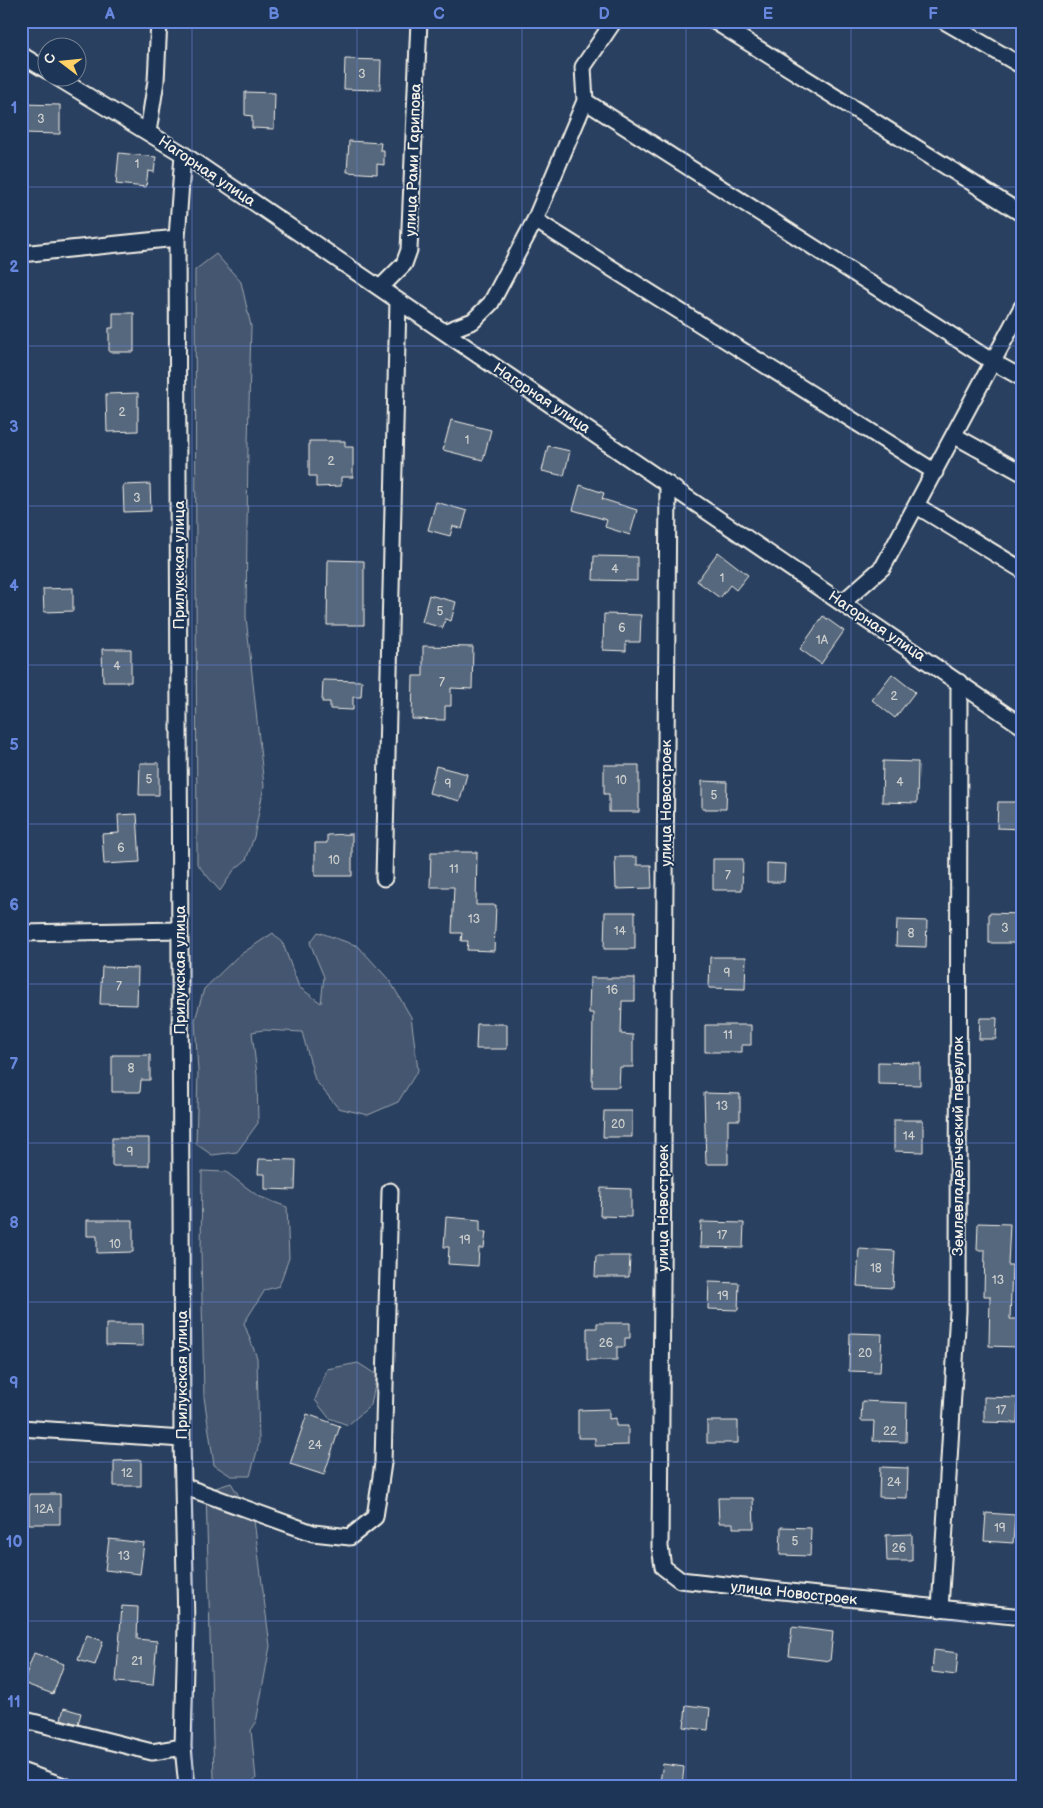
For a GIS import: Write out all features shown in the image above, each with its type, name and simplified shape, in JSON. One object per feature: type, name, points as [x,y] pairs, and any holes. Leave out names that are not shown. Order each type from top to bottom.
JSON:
[{"type":"street","points":[[148,132],[156,81],[159,21]]},
{"type":"street","name":"улица Рами Гарипова","points":[[380,288],[404,264],[409,250],[418,21]]},
{"type":"street","points":[[444,332],[474,321],[491,303],[535,220],[585,100],[583,67],[614,21]]},
{"type":"street","points":[[714,21],[1022,214]]},
{"type":"street","points":[[944,21],[1022,66]]},
{"type":"street","points":[[21,56],[38,65]]},
{"type":"street","name":"Нагорная улица","points":[[75,88],[183,154],[1022,726]]},
{"type":"street","points":[[585,100],[993,362],[1022,378]]},
{"type":"street","name":"Прилукская улица","points":[[183,154],[178,238],[182,1439],[186,1625],[183,1747],[187,1787]]},
{"type":"street","points":[[535,220],[935,472]]},
{"type":"street","points":[[21,254],[178,238]]},
{"type":"street","points":[[384,878],[398,301]]},
{"type":"street","points":[[842,603],[883,567],[1022,308]]},
{"type":"street","points":[[955,436],[1022,473]]},
{"type":"street","name":"улица Новостроек","points":[[668,484],[660,1548],[662,1567],[680,1580],[1022,1617]]},
{"type":"street","points":[[916,506],[1022,570]]},
{"type":"street","name":"Землевладельческий переулок","points":[[940,1609],[958,1311],[958,682]]},
{"type":"street","points":[[21,933],[180,930]]},
{"type":"street","points":[[183,1486],[313,1534],[350,1537],[375,1517],[383,1463],[390,1191]]},
{"type":"street","points":[[21,1428],[182,1439]]},
{"type":"street","points":[[21,1719],[152,1752],[183,1747]]},
{"type":"street","points":[[21,1771],[67,1787]]},
{"type":"shaded area","points":[[216,254],[241,282],[251,326],[246,617],[264,786],[254,837],[246,860],[234,870],[220,891],[197,864],[195,270]]},
{"type":"shaded area","points":[[318,932],[358,946],[390,981],[411,1017],[418,1070],[398,1102],[368,1115],[338,1108],[315,1080],[302,1032],[263,1030],[252,1032],[257,1075],[258,1123],[237,1152],[212,1155],[196,1144],[198,1072],[195,1020],[204,989],[238,956],[273,933],[283,944],[299,987],[321,1003],[324,977],[310,943]]},
{"type":"shaded area","points":[[202,1171],[226,1172],[258,1196],[287,1207],[289,1258],[279,1286],[265,1290],[244,1323],[257,1358],[259,1444],[250,1476],[231,1476],[214,1465],[204,1397],[201,1252]]},
{"type":"shaded area","points":[[358,1363],[377,1375],[371,1405],[348,1425],[329,1418],[315,1400],[327,1369]]},
{"type":"shaded area","points":[[231,1483],[254,1520],[270,1646],[256,1723],[251,1730],[256,1779],[240,1787],[230,1786],[214,1778],[206,1491]]},
{"type":"building","points":[[345,59],[381,60],[380,90],[344,89]]},
{"type":"building","points":[[245,92],[275,93],[274,129],[252,128],[252,116],[245,115]]},
{"type":"building","points":[[23,104],[60,105],[60,134],[23,133]]},
{"type":"building","points":[[349,141],[381,143],[380,150],[384,150],[384,165],[377,164],[377,174],[347,172]]},
{"type":"building","points":[[119,153],[156,157],[154,172],[148,171],[146,187],[116,184]]},
{"type":"building","points":[[113,313],[134,313],[134,352],[109,352],[109,328],[113,328]]},
{"type":"building","points":[[138,393],[138,431],[107,432],[106,394]]},
{"type":"building","points":[[451,420],[491,430],[483,460],[443,450]]},
{"type":"building","points":[[309,441],[345,441],[345,447],[353,447],[353,477],[341,477],[341,486],[316,487],[316,476],[309,476]]},
{"type":"building","points":[[548,446],[570,451],[564,476],[542,471]]},
{"type":"building","points":[[150,484],[151,511],[124,512],[123,485]]},
{"type":"building","points":[[580,485],[604,493],[602,499],[637,510],[630,535],[605,527],[607,520],[573,510]]},
{"type":"building","points":[[436,502],[467,511],[462,529],[453,526],[450,536],[428,530]]},
{"type":"building","points":[[718,552],[748,575],[736,590],[730,585],[720,598],[697,581]]},
{"type":"building","points":[[594,556],[637,557],[637,581],[593,580]]},
{"type":"building","points":[[328,560],[364,561],[364,625],[327,625]]},
{"type":"building","points":[[73,588],[73,611],[44,612],[43,589]]},
{"type":"building","points":[[429,595],[456,602],[451,621],[445,619],[443,628],[422,622]]},
{"type":"building","points":[[604,614],[641,615],[640,642],[626,642],[626,651],[603,650]]},
{"type":"building","points":[[823,616],[844,631],[821,664],[800,649]]},
{"type":"building","points":[[423,646],[473,647],[472,689],[451,688],[451,706],[445,706],[445,720],[412,719],[413,676],[423,676]]},
{"type":"building","points":[[102,649],[131,649],[131,682],[103,682]]},
{"type":"building","points":[[892,674],[915,692],[895,718],[872,700]]},
{"type":"building","points":[[323,680],[362,681],[361,697],[353,697],[353,710],[330,709],[330,702],[322,702]]},
{"type":"building","points":[[883,761],[918,762],[917,803],[882,802]]},
{"type":"building","points":[[140,763],[159,763],[159,795],[139,795]]},
{"type":"building","points":[[604,765],[639,765],[639,812],[609,812],[609,794],[604,794]]},
{"type":"building","points":[[436,766],[467,774],[460,801],[429,793]]},
{"type":"building","points":[[702,781],[727,782],[726,809],[702,809]]},
{"type":"building","points":[[998,802],[1022,802],[1022,829],[997,828]]},
{"type":"building","points":[[137,814],[140,862],[104,864],[102,834],[119,833],[118,815]]},
{"type":"building","points":[[352,834],[352,876],[315,876],[315,843],[327,843],[327,835]]},
{"type":"building","points":[[431,852],[477,852],[476,905],[496,905],[494,951],[467,950],[468,941],[461,941],[462,933],[452,933],[454,887],[430,887]]},
{"type":"building","points":[[615,857],[637,857],[637,865],[651,865],[652,888],[616,889]]},
{"type":"building","points":[[713,859],[743,859],[742,890],[713,890]]},
{"type":"building","points":[[767,863],[785,864],[784,882],[767,882]]},
{"type":"building","points":[[605,912],[635,912],[635,949],[604,949]]},
{"type":"building","points":[[989,913],[1022,914],[1022,943],[989,943]]},
{"type":"building","points":[[897,920],[927,921],[926,947],[896,946]]},
{"type":"building","points":[[710,957],[746,957],[745,989],[709,988]]},
{"type":"building","points":[[102,967],[138,968],[137,1005],[100,1004]]},
{"type":"building","points":[[590,978],[635,978],[635,1001],[622,1001],[621,1034],[633,1035],[633,1067],[620,1067],[619,1087],[592,1087],[593,1013],[589,1013]]},
{"type":"building","points":[[980,1018],[997,1018],[996,1039],[979,1039]]},
{"type":"building","points":[[477,1024],[507,1024],[507,1049],[476,1049]]},
{"type":"building","points":[[705,1025],[751,1025],[751,1045],[742,1045],[742,1052],[705,1052]]},
{"type":"building","points":[[112,1055],[150,1055],[150,1080],[141,1080],[140,1092],[112,1092]]},
{"type":"building","points":[[878,1062],[920,1063],[920,1085],[878,1084]]},
{"type":"building","points":[[704,1093],[740,1094],[740,1120],[728,1120],[728,1164],[706,1164]]},
{"type":"building","points":[[604,1111],[632,1111],[632,1137],[603,1137]]},
{"type":"building","points":[[894,1120],[923,1120],[923,1152],[894,1151]]},
{"type":"building","points":[[112,1138],[149,1138],[149,1166],[112,1166]]},
{"type":"building","points":[[259,1159],[296,1160],[295,1190],[265,1189],[265,1174],[258,1174]]},
{"type":"building","points":[[601,1188],[631,1189],[631,1217],[600,1216]]},
{"type":"building","points":[[446,1217],[480,1220],[480,1232],[486,1232],[484,1248],[479,1248],[478,1266],[448,1264],[449,1247],[444,1247]]},
{"type":"building","points":[[87,1220],[133,1220],[133,1252],[97,1253],[97,1236],[87,1236]]},
{"type":"building","points":[[701,1222],[744,1223],[743,1248],[700,1247]]},
{"type":"building","points":[[978,1223],[1010,1224],[1008,1265],[1012,1265],[1010,1319],[1019,1319],[1018,1347],[989,1346],[990,1296],[984,1296],[985,1250],[977,1250]]},
{"type":"building","points":[[859,1249],[895,1251],[893,1288],[857,1286]]},
{"type":"building","points":[[596,1256],[630,1256],[629,1277],[595,1277]]},
{"type":"building","points":[[709,1282],[739,1283],[738,1310],[708,1309]]},
{"type":"building","points":[[597,1323],[630,1323],[630,1338],[625,1338],[625,1347],[617,1347],[617,1360],[587,1360],[587,1328],[597,1328]]},
{"type":"building","points":[[106,1324],[143,1324],[143,1346],[106,1345]]},
{"type":"building","points":[[850,1333],[882,1334],[880,1372],[849,1371]]},
{"type":"building","points":[[984,1397],[1018,1398],[1017,1423],[984,1422]]},
{"type":"building","points":[[862,1401],[907,1403],[906,1442],[873,1441],[874,1421],[861,1421]]},
{"type":"building","points":[[609,1409],[609,1419],[616,1418],[616,1426],[628,1426],[628,1445],[595,1446],[595,1438],[578,1438],[578,1410]]},
{"type":"building","points":[[307,1414],[340,1426],[324,1475],[290,1464]]},
{"type":"building","points":[[707,1421],[738,1421],[738,1443],[707,1443]]},
{"type":"building","points":[[141,1460],[141,1486],[114,1486],[114,1461]]},
{"type":"building","points":[[880,1467],[908,1468],[907,1498],[879,1497]]},
{"type":"building","points":[[29,1494],[60,1494],[60,1524],[29,1524]]},
{"type":"building","points":[[718,1498],[753,1498],[754,1528],[733,1528],[733,1523],[719,1523]]},
{"type":"building","points":[[986,1513],[1015,1515],[1013,1543],[984,1541]]},
{"type":"building","points":[[781,1527],[811,1528],[810,1556],[780,1555]]},
{"type":"building","points":[[912,1534],[912,1561],[887,1561],[886,1535]]},
{"type":"building","points":[[109,1539],[144,1543],[140,1574],[105,1570]]},
{"type":"building","points":[[122,1606],[138,1607],[137,1639],[157,1641],[153,1685],[116,1682]]},
{"type":"building","points":[[792,1627],[833,1632],[830,1661],[789,1656]]},
{"type":"building","points":[[87,1635],[103,1641],[95,1665],[78,1660]]},
{"type":"building","points":[[934,1650],[958,1653],[956,1675],[932,1672]]},
{"type":"building","points":[[34,1653],[64,1664],[53,1694],[23,1683]]},
{"type":"building","points":[[686,1705],[710,1708],[708,1730],[684,1727]]},
{"type":"building","points":[[64,1708],[81,1713],[78,1724],[61,1719]]},
{"type":"building","points":[[663,1764],[684,1767],[682,1787],[659,1787]]}]
